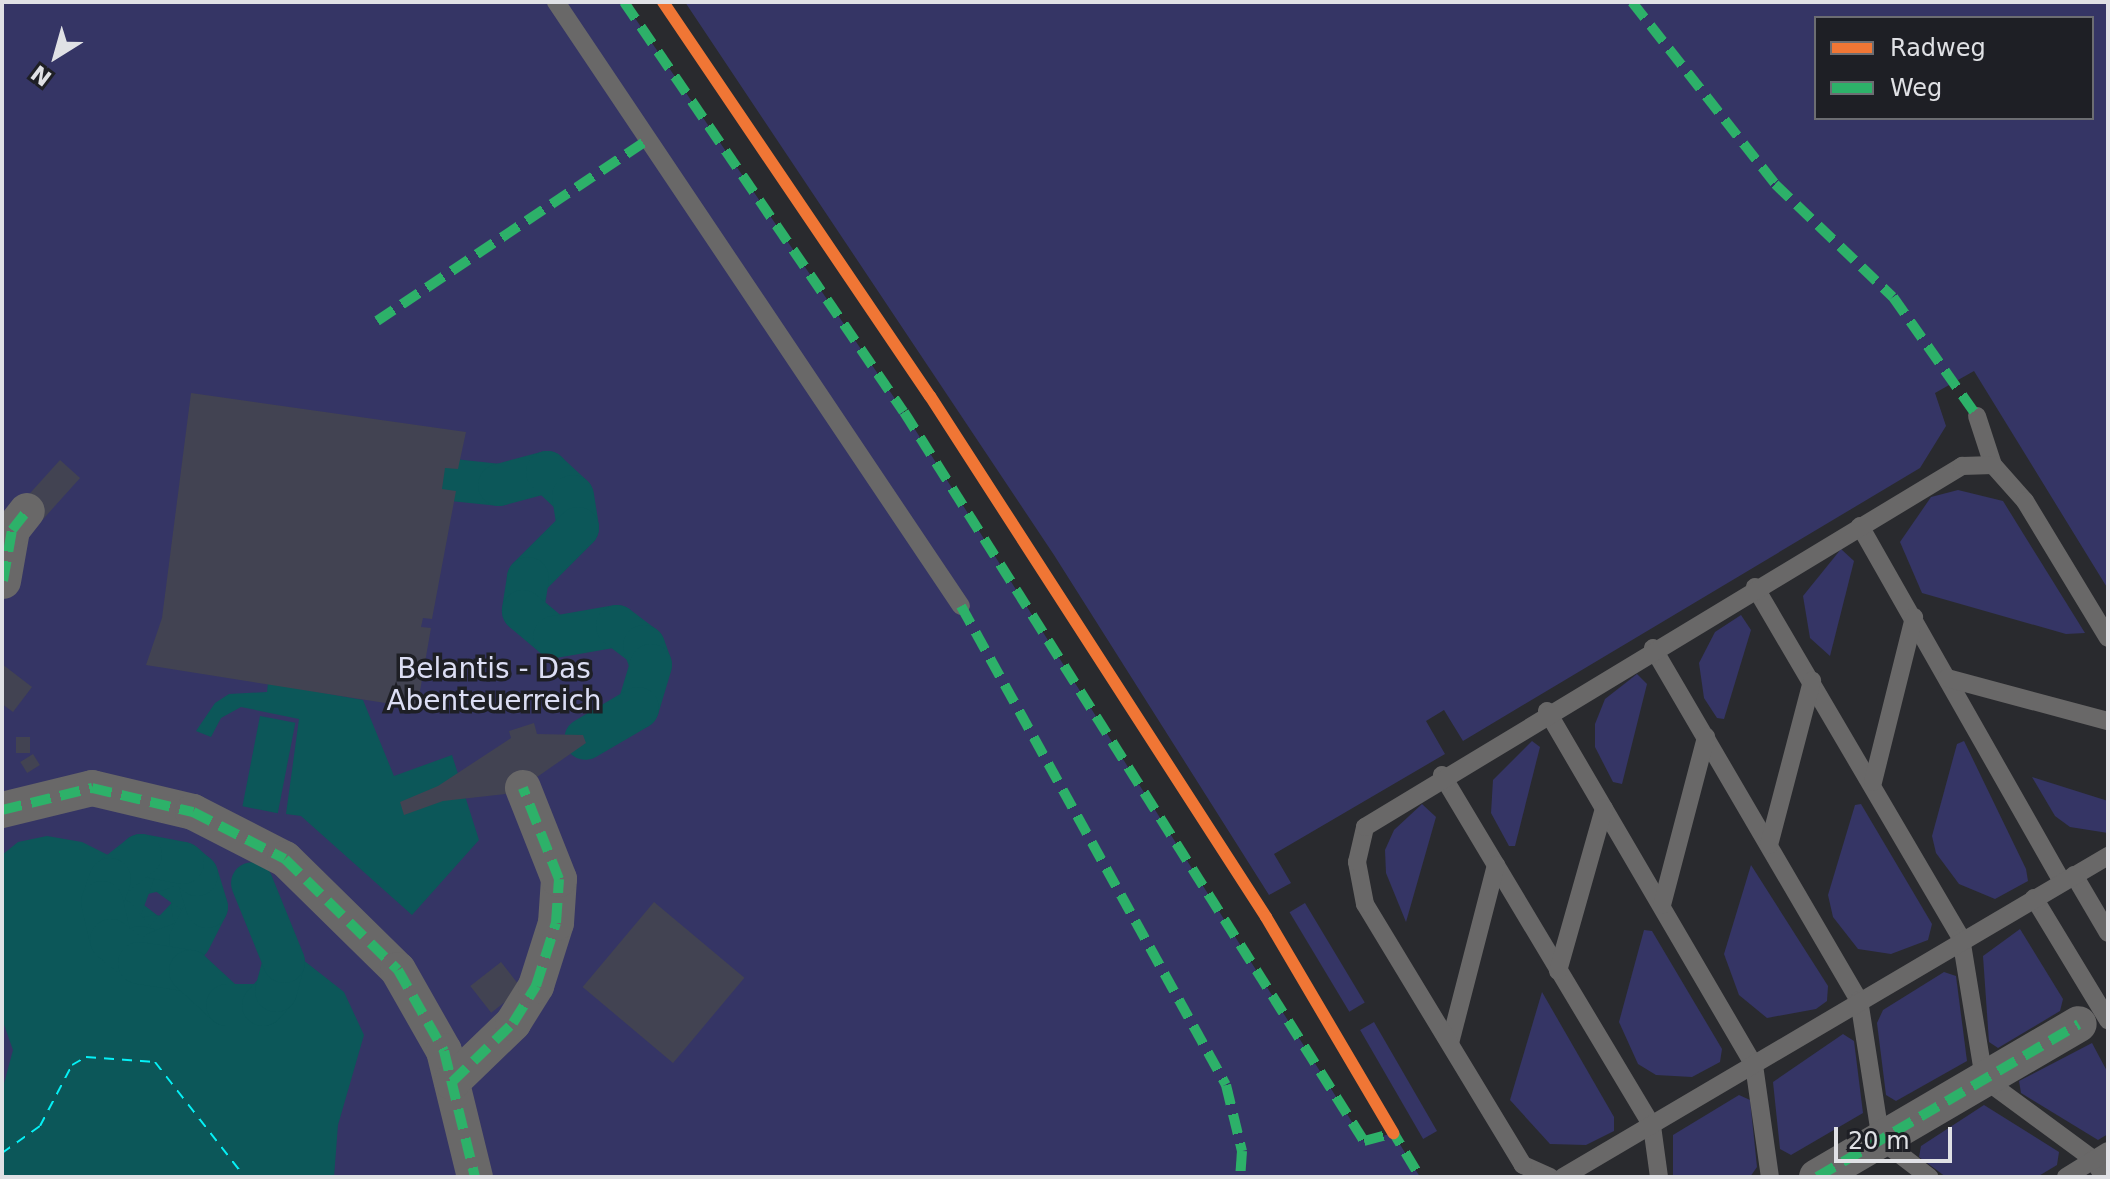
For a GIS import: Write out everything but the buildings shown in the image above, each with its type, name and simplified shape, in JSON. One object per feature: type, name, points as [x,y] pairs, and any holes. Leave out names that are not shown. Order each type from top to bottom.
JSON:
[{"type":"street","points":[[3,581],[12,530],[27,511]]},
{"type":"street","points":[[2,810],[92,788],[193,812],[285,859],[398,970],[444,1051],[475,1177]]},
{"type":"street","points":[[452,1082],[513,1023],[547,956],[559,879],[540,821],[523,788]]},
{"type":"street","points":[[1817,1177],[1984,1079],[2093,1022]]},
{"type":"lane","points":[[556,2],[961,606]]},
{"type":"lane","points":[[1977,416],[1993,465],[2025,501],[2108,638]]},
{"type":"lane","points":[[1550,1177],[1542,1177],[1523,1165],[1365,904],[1357,862],[1365,827],[1442,775],[1547,711],[1962,466],[1993,465]]},
{"type":"lane","points":[[1860,526],[1947,678],[2068,878],[2108,933]]},
{"type":"lane","points":[[1755,587],[1873,782],[1961,938],[1984,1079],[2101,1155],[2104,1177]]},
{"type":"lane","points":[[1873,782],[1914,617]]},
{"type":"lane","points":[[1653,648],[1859,1000],[1881,1140],[1929,1177]]},
{"type":"lane","points":[[1947,678],[2108,721]]},
{"type":"lane","points":[[1769,845],[1812,681]]},
{"type":"lane","points":[[1547,711],[1754,1065],[1770,1177]]},
{"type":"lane","points":[[1662,905],[1706,737]]},
{"type":"lane","points":[[1442,775],[1652,1126],[1659,1177]]},
{"type":"lane","points":[[1558,971],[1604,808]]},
{"type":"lane","points":[[1563,1177],[1961,938],[2108,856]]},
{"type":"lane","points":[[1450,1043],[1496,865]]},
{"type":"lane","points":[[2034,898],[2093,1022]]},
{"type":"lane","points":[[2066,1177],[2101,1155]]},
{"type":"green space","name":"Belantis - Das Abenteuerreich","points":[[2,2],[624,2],[904,412],[1364,1141],[1393,1133],[1420,1177],[2,1177]]},
{"type":"green space","points":[[685,2],[2108,2],[2108,589],[1974,371],[1935,393],[1946,426],[1920,468],[1463,741],[1444,710],[1426,721],[1445,754],[1274,854],[1291,883],[1269,895],[1054,555]]},
{"type":"green space","points":[[1958,490],[2003,501],[2085,633],[2066,634],[1922,593],[1900,542],[1931,497]]},
{"type":"green space","points":[[1841,549],[1854,561],[1830,656],[1810,638],[1803,596]]},
{"type":"green space","points":[[1741,615],[1751,630],[1724,719],[1717,718],[1704,698],[1699,663],[1715,632]]},
{"type":"green space","points":[[1637,674],[1647,684],[1622,784],[1613,782],[1595,747],[1595,724],[1605,699]]},
{"type":"green space","points":[[1532,741],[1540,747],[1515,846],[1509,846],[1491,813],[1493,780]]},
{"type":"green space","points":[[1964,741],[2026,869],[2028,881],[1995,899],[1959,884],[1936,853],[1932,836],[1957,744]]},
{"type":"green space","points":[[2032,777],[2108,801],[2108,833],[2070,827],[2055,816]]},
{"type":"green space","points":[[1422,804],[1436,817],[1406,922],[1386,873],[1385,850],[1394,830]]},
{"type":"green space","points":[[1861,804],[1932,924],[1928,940],[1891,954],[1858,949],[1833,917],[1828,895],[1855,805]]},
{"type":"green space","points":[[1751,865],[1828,986],[1827,1001],[1816,1009],[1767,1018],[1739,995],[1724,954]]},
{"type":"green space","points":[[1305,903],[1365,1002],[1349,1012],[1290,912]]},
{"type":"green space","points":[[2020,929],[2063,999],[2060,1011],[1998,1048],[1989,1042],[1983,956]]},
{"type":"green space","points":[[1644,930],[1652,931],[1722,1049],[1720,1062],[1692,1077],[1656,1075],[1638,1064],[1619,1022]]},
{"type":"green space","points":[[1944,972],[1956,976],[1967,1061],[1896,1101],[1886,1095],[1877,1023],[1883,1010]]},
{"type":"green space","points":[[1542,992],[1614,1117],[1614,1131],[1586,1145],[1550,1144],[1510,1100]]},
{"type":"green space","points":[[1374,1022],[1437,1131],[1423,1139],[1360,1030]]},
{"type":"green space","points":[[1843,1034],[1854,1041],[1863,1113],[1791,1155],[1780,1149],[1773,1082]]},
{"type":"green space","points":[[2092,1043],[2108,1073],[2108,1134],[2098,1140],[2021,1093],[2019,1081]]},
{"type":"green space","points":[[1739,1095],[1750,1100],[1757,1167],[1750,1177],[1673,1177],[1673,1135]]},
{"type":"green space","points":[[1984,1105],[2059,1152],[2057,1165],[2037,1177],[1946,1177],[1919,1157],[1921,1146]]},
{"type":"water","points":[[268,683],[363,700],[394,776],[452,755],[479,840],[412,915],[301,816],[286,814],[299,719],[241,707],[221,718],[211,737],[196,731],[215,703],[229,694],[267,692]]},
{"type":"water","points":[[260,716],[295,723],[278,813],[242,806]]},
{"type":"water","points":[[47,836],[82,842],[116,859],[97,888],[95,924],[127,964],[181,978],[235,1018],[266,1012],[279,1001],[293,952],[344,992],[364,1035],[338,1125],[334,1177],[2,1177],[2,1091],[13,1050],[2,1019],[2,855],[18,842]]},
{"type":"waterway","points":[[443,479],[499,485],[547,472],[573,496],[578,528],[528,578],[523,611],[554,637],[617,626],[644,646],[651,665],[638,708],[585,739]]},
{"type":"waterway","points":[[133,923],[151,937],[169,936],[193,911],[191,891],[161,869],[133,876],[117,919],[140,947],[158,952],[190,940],[207,907],[197,875],[183,863],[141,855],[110,879],[102,902],[111,940],[139,963],[190,971],[227,1005],[263,1005],[276,991],[284,962],[252,883]]},
{"type":"ferry route","points":[[2,1153],[40,1126],[72,1065],[86,1057],[155,1062],[245,1177]]},
{"type":"marked path","points":[[624,2],[904,412],[1364,1141],[1393,1133]]},
{"type":"marked path","points":[[1632,2],[1775,184],[1893,297],[1977,416]]},
{"type":"marked path","points":[[377,321],[649,139]]},
{"type":"marked path","points":[[3,581],[12,530],[27,511]]},
{"type":"marked path","points":[[961,606],[1226,1085],[1242,1151],[1240,1177]]},
{"type":"marked path","points":[[2,810],[92,788],[193,812],[285,859],[398,970],[444,1051],[475,1177]]},
{"type":"marked path","points":[[452,1082],[513,1023],[536,986],[556,923],[559,879],[523,788]]},
{"type":"marked path","points":[[1817,1177],[2079,1024]]},
{"type":"marked path","points":[[1390,1127],[1420,1177]]},
{"type":"cycle path","points":[[663,2],[930,396],[1266,917],[1393,1133]]}]
